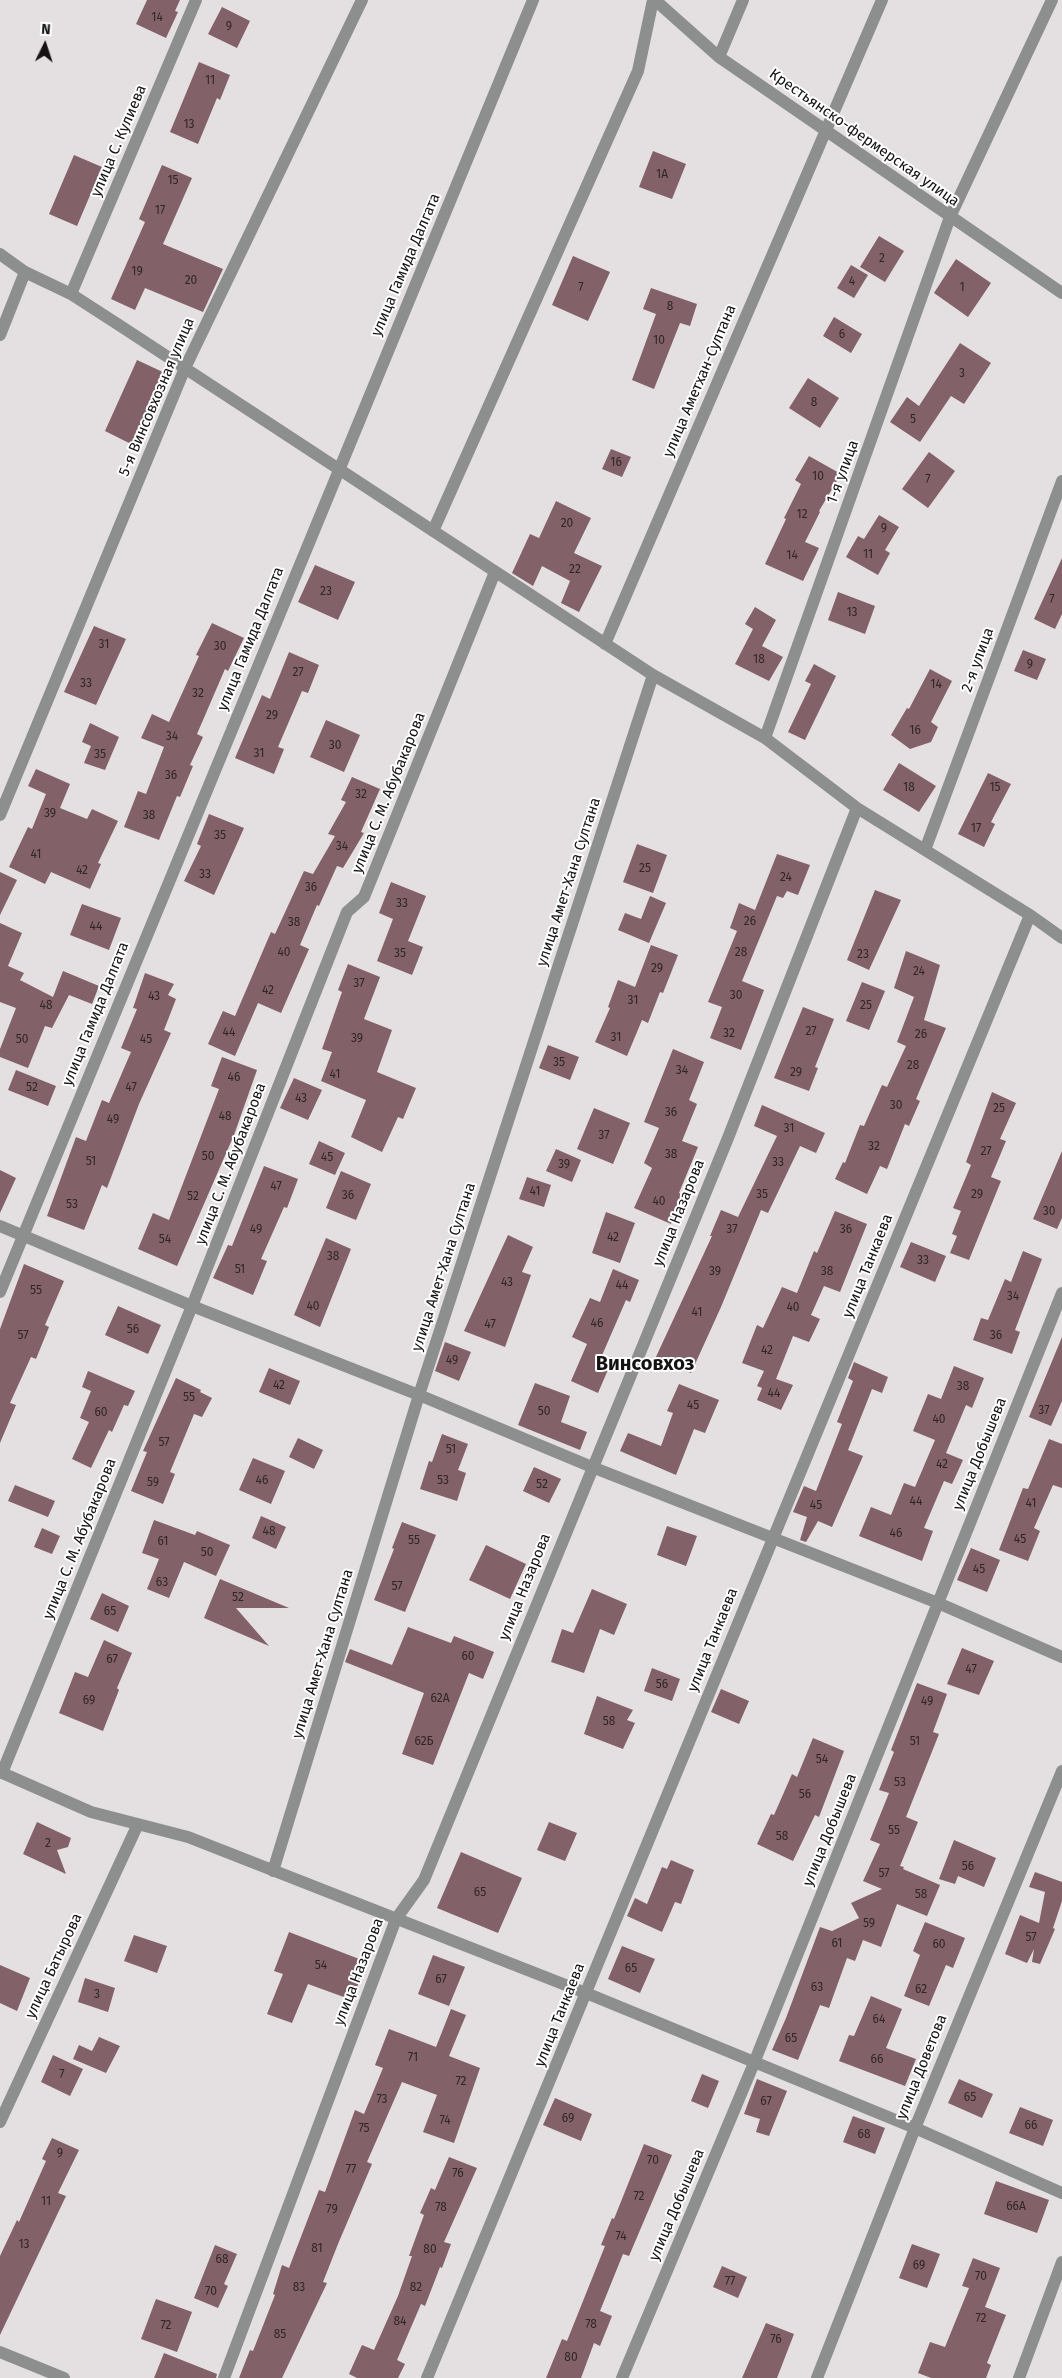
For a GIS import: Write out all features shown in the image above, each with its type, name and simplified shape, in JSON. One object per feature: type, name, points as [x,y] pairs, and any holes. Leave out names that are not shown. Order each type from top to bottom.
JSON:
[{"type":"street","name":"улица С. Кулиева","points":[[72,294],[196,0]]},
{"type":"street","name":"5-я Винсовхозная улица","points":[[0,815],[185,368],[362,0]]},
{"type":"street","name":"улица Гамида Далгата","points":[[0,1292],[533,0]]},
{"type":"street","points":[[433,531],[638,71],[654,0]]},
{"type":"street","name":"Крестьянско-фермерская улица","points":[[654,0],[719,57],[1062,293]]},
{"type":"street","points":[[719,57],[743,0]]},
{"type":"street","name":"улица Аметхан-Султана","points":[[605,644],[882,0]]},
{"type":"street","name":"1-я улица","points":[[766,738],[950,217],[1052,0]]},
{"type":"street","points":[[0,254],[25,272],[72,294],[653,675],[766,738],[857,808],[1030,915],[1062,938]]},
{"type":"street","points":[[0,335],[25,272]]},
{"type":"street","name":"2-я улица","points":[[925,850],[1062,481]]},
{"type":"street","name":"улица С. М. Абубакарова","points":[[1,1772],[192,1306],[347,912],[364,897],[495,572]]},
{"type":"street","name":"улица Амет-Хана Султана","points":[[273,1871],[420,1395],[653,675]]},
{"type":"street","name":"улица Назарова","points":[[224,2378],[396,1919],[424,1880],[728,1138],[857,808]]},
{"type":"street","name":"улица Танкаева","points":[[427,2378],[1030,915]]},
{"type":"street","points":[[0,1226],[192,1306],[420,1395],[592,1467],[938,1603],[1062,1657]]},
{"type":"street","name":"улица Добышева","points":[[622,2378],[754,2063],[1062,1293]]},
{"type":"street","name":"улица Доветова","points":[[817,2378],[915,2128],[1062,1771]]},
{"type":"street","points":[[1,1772],[91,1812],[188,1837],[586,1993],[915,2128],[1062,2193]]},
{"type":"street","name":"улица Батырова","points":[[0,2122],[138,1824]]},
{"type":"street","points":[[1019,2378],[1062,2262]]},
{"type":"street","points":[[0,2352],[50,2375],[64,2378]]},
{"type":"building","points":[[147,0],[180,0],[175,11],[178,12],[166,38],[136,24]]},
{"type":"building","points":[[222,7],[250,21],[237,48],[208,34]]},
{"type":"building","points":[[199,62],[230,75],[220,100],[217,98],[198,144],[170,132]]},
{"type":"building","points":[[653,151],[686,164],[672,199],[639,187]]},
{"type":"building","points":[[74,155],[102,167],[77,226],[49,214]]},
{"type":"building","points":[[162,165],[192,178],[163,244],[223,269],[203,312],[145,288],[135,310],[111,299],[145,222],[139,219]]},
{"type":"building","points":[[879,236],[904,251],[885,282],[860,267]]},
{"type":"building","points":[[573,256],[610,272],[588,321],[552,305]]},
{"type":"building","points":[[956,259],[991,283],[968,317],[934,293]]},
{"type":"building","points":[[851,265],[868,275],[854,298],[837,288]]},
{"type":"building","points":[[651,288],[697,304],[690,326],[680,323],[654,389],[632,380],[656,314],[643,309]]},
{"type":"building","points":[[834,317],[862,334],[851,353],[823,336]]},
{"type":"building","points":[[960,343],[991,363],[964,404],[951,396],[920,442],[890,422],[907,397],[919,406]]},
{"type":"building","points":[[137,360],[167,374],[133,445],[105,431]]},
{"type":"building","points":[[808,378],[839,398],[820,428],[789,408]]},
{"type":"building","points":[[611,449],[631,457],[622,477],[602,469]]},
{"type":"building","points":[[929,452],[955,471],[928,508],[902,489]]},
{"type":"building","points":[[809,456],[841,474],[819,511],[805,542],[819,548],[803,581],[765,564],[786,519],[784,518],[801,484],[795,480]]},
{"type":"building","points":[[556,501],[591,518],[574,553],[602,566],[579,612],[561,603],[570,581],[542,566],[533,586],[512,573],[530,534],[539,538]]},
{"type":"building","points":[[879,515],[899,527],[885,550],[890,553],[878,575],[846,557],[858,536],[864,539]]},
{"type":"building","points":[[1062,558],[1062,614],[1055,629],[1034,619]]},
{"type":"building","points":[[315,565],[355,582],[338,620],[298,602]]},
{"type":"building","points":[[838,592],[875,606],[865,634],[828,620]]},
{"type":"building","points":[[755,607],[776,620],[762,646],[783,657],[769,681],[735,664],[753,629],[745,624]]},
{"type":"building","points":[[212,623],[244,638],[228,671],[225,669],[197,734],[203,737],[190,765],[193,766],[180,797],[177,796],[159,840],[124,827],[138,791],[146,794],[164,747],[141,738],[152,714],[169,722],[199,656],[196,655]]},
{"type":"building","points":[[94,626],[126,639],[96,705],[64,692]]},
{"type":"building","points":[[1023,650],[1046,659],[1037,680],[1014,671]]},
{"type":"building","points":[[289,652],[319,665],[308,693],[302,691],[278,747],[284,749],[274,774],[235,758],[262,695],[270,699]]},
{"type":"building","points":[[814,664],[836,676],[805,740],[788,732],[811,684],[805,681]]},
{"type":"building","points":[[930,669],[952,681],[931,722],[938,727],[931,742],[910,749],[891,735],[907,708],[909,709]]},
{"type":"building","points":[[326,720],[360,735],[344,772],[310,757]]},
{"type":"building","points":[[90,723],[119,737],[105,770],[84,763],[91,746],[82,742]]},
{"type":"building","points":[[899,763],[936,786],[919,812],[883,790]]},
{"type":"building","points":[[36,769],[70,784],[60,808],[87,819],[92,809],[118,821],[98,863],[101,864],[90,889],[51,872],[45,884],[9,867],[28,827],[32,829],[46,794],[28,786]]},
{"type":"building","points":[[988,773],[1011,784],[991,822],[995,824],[984,847],[958,834]]},
{"type":"building","points":[[352,777],[380,789],[361,832],[364,833],[343,868],[337,866],[319,906],[317,905],[300,945],[309,949],[281,1013],[258,1003],[235,1056],[208,1044],[223,1011],[235,1016],[271,932],[275,934],[304,871],[313,874],[335,836],[328,834],[346,802],[341,800]]},
{"type":"building","points":[[209,814],[244,828],[214,895],[184,881],[201,846],[197,844]]},
{"type":"building","points":[[637,844],[667,855],[653,893],[623,882]]},
{"type":"building","points":[[777,854],[810,865],[798,895],[787,891],[783,898],[777,896],[742,981],[764,990],[741,1050],[710,1038],[722,1007],[708,1002],[737,931],[730,928],[739,903],[755,910]]},
{"type":"building","points":[[0,872],[17,880],[0,915]]},
{"type":"building","points":[[391,882],[426,896],[408,941],[423,947],[412,975],[377,961],[393,919],[379,913]]},
{"type":"building","points":[[875,890],[901,900],[869,970],[847,960]]},
{"type":"building","points":[[650,896],[666,903],[649,943],[618,930],[625,913],[641,919]]},
{"type":"building","points":[[82,904],[121,918],[109,950],[70,935]]},
{"type":"building","points":[[0,923],[22,933],[8,966],[24,973],[20,980],[53,997],[63,971],[99,986],[92,1004],[69,995],[52,1028],[45,1026],[28,1068],[0,1057],[0,1049],[16,1008],[0,1002]]},
{"type":"building","points":[[651,945],[678,955],[663,993],[660,992],[648,1023],[642,1020],[627,1056],[595,1042],[610,1008],[608,1007],[618,980],[635,987]]},
{"type":"building","points":[[906,951],[940,965],[924,1020],[946,1028],[916,1099],[920,1101],[909,1126],[905,1124],[887,1169],[880,1166],[867,1194],[835,1179],[843,1162],[845,1163],[860,1125],[864,1126],[882,1085],[887,1087],[906,1046],[897,1042],[914,997],[894,988]]},
{"type":"building","points":[[348,964],[380,977],[364,1019],[392,1030],[377,1072],[416,1088],[403,1119],[398,1117],[382,1152],[351,1137],[366,1100],[321,1081],[332,1052],[322,1049],[342,992],[338,990]]},
{"type":"building","points":[[145,973],[174,984],[168,995],[176,999],[164,1030],[171,1033],[139,1104],[107,1188],[102,1185],[84,1230],[47,1216],[76,1137],[86,1141],[102,1100],[109,1103],[131,1052],[121,1048],[137,1009],[133,1008]]},
{"type":"building","points":[[862,982],[885,991],[869,1030],[846,1021]]},
{"type":"building","points":[[803,1007],[834,1019],[815,1067],[818,1068],[809,1091],[774,1078]]},
{"type":"building","points":[[548,1045],[579,1057],[570,1080],[539,1068]]},
{"type":"building","points":[[673,1049],[704,1062],[689,1100],[697,1104],[682,1141],[698,1147],[679,1193],[683,1195],[671,1224],[634,1208],[652,1168],[644,1163],[659,1128],[644,1122]]},
{"type":"building","points":[[222,1057],[257,1070],[234,1135],[177,1266],[138,1249],[153,1213],[169,1220],[219,1089],[211,1086]]},
{"type":"building","points":[[16,1070],[56,1086],[48,1106],[8,1090]]},
{"type":"building","points":[[294,1078],[322,1090],[308,1120],[280,1108]]},
{"type":"building","points":[[992,1092],[1016,1103],[1000,1139],[1006,1141],[991,1177],[1001,1181],[969,1260],[950,1253],[957,1236],[952,1234],[961,1211],[953,1208],[971,1165],[966,1162]]},
{"type":"building","points":[[762,1105],[825,1133],[816,1153],[800,1146],[768,1213],[761,1210],[721,1307],[691,1373],[655,1359],[712,1236],[710,1236],[721,1210],[738,1217],[777,1136],[754,1126]]},
{"type":"building","points":[[594,1108],[630,1123],[613,1164],[577,1149]]},
{"type":"building","points":[[319,1141],[345,1153],[335,1175],[309,1164]]},
{"type":"building","points":[[556,1149],[581,1160],[572,1182],[546,1171]]},
{"type":"building","points":[[1062,1151],[1062,1218],[1057,1229],[1033,1219]]},
{"type":"building","points":[[264,1166],[298,1179],[287,1208],[284,1207],[261,1259],[267,1261],[253,1295],[213,1278],[228,1245],[232,1246]]},
{"type":"building","points":[[0,1170],[16,1178],[0,1213]]},
{"type":"building","points":[[341,1171],[371,1184],[356,1220],[326,1208]]},
{"type":"building","points":[[527,1177],[551,1185],[544,1207],[519,1199]]},
{"type":"building","points":[[835,1211],[867,1224],[840,1292],[824,1286],[811,1315],[820,1319],[809,1342],[793,1336],[776,1379],[793,1385],[781,1410],[757,1400],[762,1388],[757,1386],[764,1371],[742,1363],[757,1325],[763,1328],[782,1287],[797,1293],[814,1251],[817,1253]]},
{"type":"building","points":[[606,1212],[635,1223],[620,1263],[592,1253]]},
{"type":"building","points":[[508,1235],[533,1247],[522,1272],[531,1275],[505,1347],[464,1331]]},
{"type":"building","points":[[326,1238],[351,1249],[320,1327],[294,1315]]},
{"type":"building","points":[[911,1242],[946,1256],[935,1282],[900,1267]]},
{"type":"building","points":[[1023,1251],[1042,1259],[1015,1330],[1020,1332],[1012,1354],[973,1340],[981,1318],[988,1320],[1005,1279],[1011,1282]]},
{"type":"building","points":[[24,1264],[64,1281],[45,1325],[49,1327],[36,1359],[31,1357],[10,1403],[16,1405],[0,1443],[0,1329]]},
{"type":"building","points":[[613,1269],[639,1280],[630,1302],[626,1300],[600,1360],[610,1365],[598,1393],[571,1381],[587,1344],[572,1337],[590,1298],[600,1302]]},
{"type":"building","points":[[118,1306],[161,1325],[148,1354],[105,1335]]},
{"type":"building","points":[[1062,1337],[1062,1401],[1051,1426],[1029,1417]]},
{"type":"building","points":[[445,1342],[471,1352],[459,1381],[435,1371]]},
{"type":"building","points":[[854,1362],[888,1377],[882,1393],[872,1389],[848,1450],[863,1456],[832,1527],[818,1521],[806,1542],[800,1540],[807,1517],[793,1512],[804,1486],[816,1491],[842,1424],[837,1422],[853,1381],[848,1378]]},
{"type":"building","points":[[954,1366],[984,1378],[972,1408],[966,1405],[946,1453],[963,1460],[952,1484],[944,1481],[924,1528],[933,1531],[922,1561],[859,1536],[871,1507],[891,1515],[904,1483],[915,1487],[935,1440],[913,1431],[928,1394],[941,1399]]},
{"type":"building","points":[[269,1368],[300,1381],[290,1405],[259,1392]]},
{"type":"building","points":[[88,1371],[135,1391],[128,1406],[124,1405],[112,1432],[109,1430],[91,1468],[72,1459],[89,1422],[80,1418],[91,1391],[82,1387]]},
{"type":"building","points":[[176,1378],[201,1390],[200,1392],[212,1398],[202,1417],[194,1414],[170,1472],[175,1474],[163,1504],[131,1491],[147,1452],[143,1451]]},
{"type":"building","points":[[535,1383],[570,1396],[561,1422],[587,1432],[580,1450],[518,1425]]},
{"type":"building","points":[[679,1384],[719,1400],[705,1433],[694,1429],[676,1475],[620,1451],[628,1433],[661,1446],[673,1413],[667,1411]]},
{"type":"building","points":[[442,1434],[468,1444],[458,1470],[466,1473],[457,1501],[420,1489],[429,1461],[432,1462]]},
{"type":"building","points":[[298,1438],[323,1450],[314,1469],[289,1457]]},
{"type":"building","points":[[1049,1439],[1062,1444],[1062,1488],[1053,1485],[1034,1528],[1040,1531],[1028,1561],[999,1550],[1023,1488],[1028,1489]]},
{"type":"building","points":[[253,1458],[285,1471],[271,1504],[239,1490]]},
{"type":"building","points":[[534,1467],[561,1479],[549,1503],[523,1491]]},
{"type":"building","points":[[15,1485],[55,1501],[48,1517],[8,1501]]},
{"type":"building","points":[[261,1516],[286,1527],[276,1549],[252,1538]]},
{"type":"building","points":[[154,1520],[195,1535],[197,1531],[230,1545],[216,1576],[184,1562],[169,1598],[147,1589],[159,1559],[142,1553]]},
{"type":"building","points":[[402,1522],[436,1535],[405,1612],[374,1600],[394,1549],[392,1548]]},
{"type":"building","points":[[667,1526],[697,1536],[686,1566],[657,1555]]},
{"type":"building","points":[[42,1528],[60,1536],[52,1554],[34,1547]]},
{"type":"building","points":[[486,1545],[526,1564],[510,1599],[469,1580]]},
{"type":"building","points":[[971,1548],[1000,1560],[987,1592],[957,1580]]},
{"type":"building","points":[[220,1579],[289,1608],[236,1608],[269,1646],[204,1618]]},
{"type":"building","points":[[592,1589],[627,1604],[614,1635],[600,1629],[584,1673],[551,1662],[562,1629],[573,1633]]},
{"type":"building","points":[[102,1593],[129,1606],[118,1632],[90,1619]]},
{"type":"building","points":[[408,1627],[451,1643],[454,1636],[494,1652],[483,1679],[469,1673],[433,1765],[402,1754],[424,1693],[345,1662],[350,1649],[392,1665]]},
{"type":"building","points":[[104,1640],[132,1653],[117,1688],[119,1690],[103,1731],[59,1713],[75,1672],[88,1677]]},
{"type":"building","points":[[962,1648],[994,1661],[979,1695],[947,1684]]},
{"type":"building","points":[[652,1668],[680,1679],[672,1701],[644,1691]]},
{"type":"building","points":[[917,1683],[947,1694],[933,1732],[939,1734],[906,1817],[918,1822],[900,1866],[940,1885],[927,1916],[897,1904],[881,1947],[863,1940],[855,1961],[847,1958],[829,2008],[820,2005],[798,2060],[772,2050],[820,1927],[832,1931],[859,1918],[851,1903],[882,1889],[863,1881],[880,1844],[870,1840],[889,1793],[879,1790],[894,1752],[891,1750]]},
{"type":"building","points":[[721,1689],[749,1701],[739,1724],[711,1712]]},
{"type":"building","points":[[597,1696],[633,1710],[627,1720],[635,1723],[623,1749],[584,1734]]},
{"type":"building","points":[[813,1738],[844,1751],[819,1817],[815,1815],[793,1861],[757,1844],[771,1814],[774,1815],[792,1774],[797,1777]]},
{"type":"building","points":[[37,1822],[71,1838],[68,1847],[57,1850],[66,1874],[23,1854]]},
{"type":"building","points":[[549,1822],[577,1833],[565,1861],[537,1850]]},
{"type":"building","points":[[954,1840],[996,1858],[984,1887],[958,1876],[955,1884],[939,1879]]},
{"type":"building","points":[[461,1852],[522,1878],[498,1933],[437,1908]]},
{"type":"building","points":[[671,1860],[694,1870],[681,1904],[675,1902],[662,1932],[627,1916],[635,1898],[647,1904],[662,1867],[667,1869]]},
{"type":"building","points":[[1035,1872],[1062,1882],[1062,1901],[1053,1928],[1055,1929],[1040,1964],[1032,1962],[1034,1949],[1027,1963],[1005,1954],[1020,1915],[1039,1923],[1045,1892],[1029,1887]]},
{"type":"building","points":[[925,1922],[965,1938],[953,1968],[946,1965],[929,2006],[904,1996],[920,1955],[913,1951]]},
{"type":"building","points":[[289,1932],[367,1962],[352,2000],[308,1984],[292,2023],[267,2014],[283,1974],[274,1971]]},
{"type":"building","points":[[134,1935],[167,1946],[157,1973],[124,1961]]},
{"type":"building","points":[[622,1946],[655,1959],[640,1993],[608,1979]]},
{"type":"building","points":[[433,1955],[465,1967],[449,2006],[418,1994]]},
{"type":"building","points":[[0,1965],[30,1978],[17,2011],[0,2003]]},
{"type":"building","points":[[85,1978],[115,1988],[108,2012],[78,2002]]},
{"type":"building","points":[[871,1996],[902,2009],[886,2048],[916,2059],[905,2086],[839,2061],[849,2035],[854,2036]]},
{"type":"building","points":[[451,2009],[466,2015],[449,2056],[480,2068],[454,2143],[423,2132],[437,2095],[402,2082],[367,2162],[372,2164],[323,2282],[327,2283],[282,2378],[239,2378],[250,2350],[253,2351],[275,2295],[273,2294],[282,2265],[289,2268],[319,2190],[325,2192],[355,2110],[364,2114],[383,2068],[375,2065],[389,2029],[436,2047]]},
{"type":"building","points":[[99,2037],[120,2046],[106,2073],[73,2059],[79,2045],[92,2051]]},
{"type":"building","points":[[53,2055],[83,2069],[70,2096],[41,2082]]},
{"type":"building","points":[[702,2074],[719,2081],[708,2108],[691,2101]]},
{"type":"building","points":[[757,2079],[787,2091],[769,2136],[756,2132],[760,2119],[744,2114]]},
{"type":"building","points":[[959,2079],[993,2094],[982,2118],[948,2103]]},
{"type":"building","points":[[555,2098],[592,2114],[581,2141],[543,2125]]},
{"type":"building","points":[[1020,2107],[1053,2120],[1043,2146],[1009,2133]]},
{"type":"building","points":[[853,2116],[885,2128],[875,2154],[843,2142]]},
{"type":"building","points":[[52,2138],[79,2150],[58,2193],[66,2196],[0,2335],[0,2256],[17,2220],[19,2222],[46,2161],[42,2159]]},
{"type":"building","points":[[644,2144],[672,2155],[629,2256],[623,2254],[600,2311],[612,2316],[600,2346],[594,2343],[581,2378],[546,2378],[562,2339],[567,2341],[605,2246],[601,2245],[612,2218],[614,2219]]},
{"type":"building","points":[[449,2157],[477,2168],[444,2242],[451,2244],[442,2268],[440,2267],[425,2306],[421,2304],[397,2360],[405,2364],[398,2378],[357,2378],[349,2374],[362,2345],[374,2350],[398,2296],[412,2256],[409,2256],[424,2215],[420,2213],[431,2188],[435,2190]]},
{"type":"building","points":[[996,2181],[1049,2200],[1037,2233],[984,2214]]},
{"type":"building","points":[[912,2244],[940,2254],[927,2288],[899,2278]]},
{"type":"building","points":[[215,2245],[237,2254],[224,2284],[228,2286],[218,2308],[194,2298]]},
{"type":"building","points":[[973,2258],[1000,2268],[985,2307],[1006,2315],[987,2363],[991,2365],[986,2378],[931,2378],[918,2373],[930,2342],[945,2347],[969,2288],[962,2286]]},
{"type":"building","points":[[722,2266],[747,2277],[738,2298],[713,2287]]},
{"type":"building","points":[[156,2299],[192,2312],[177,2352],[141,2339]]},
{"type":"building","points":[[766,2323],[794,2334],[777,2378],[742,2378]]},
{"type":"building","points":[[164,2353],[217,2374],[216,2378],[154,2378]]},
{"type":"district","name":"Винсовхоз","points":[[645,1364]]}]
